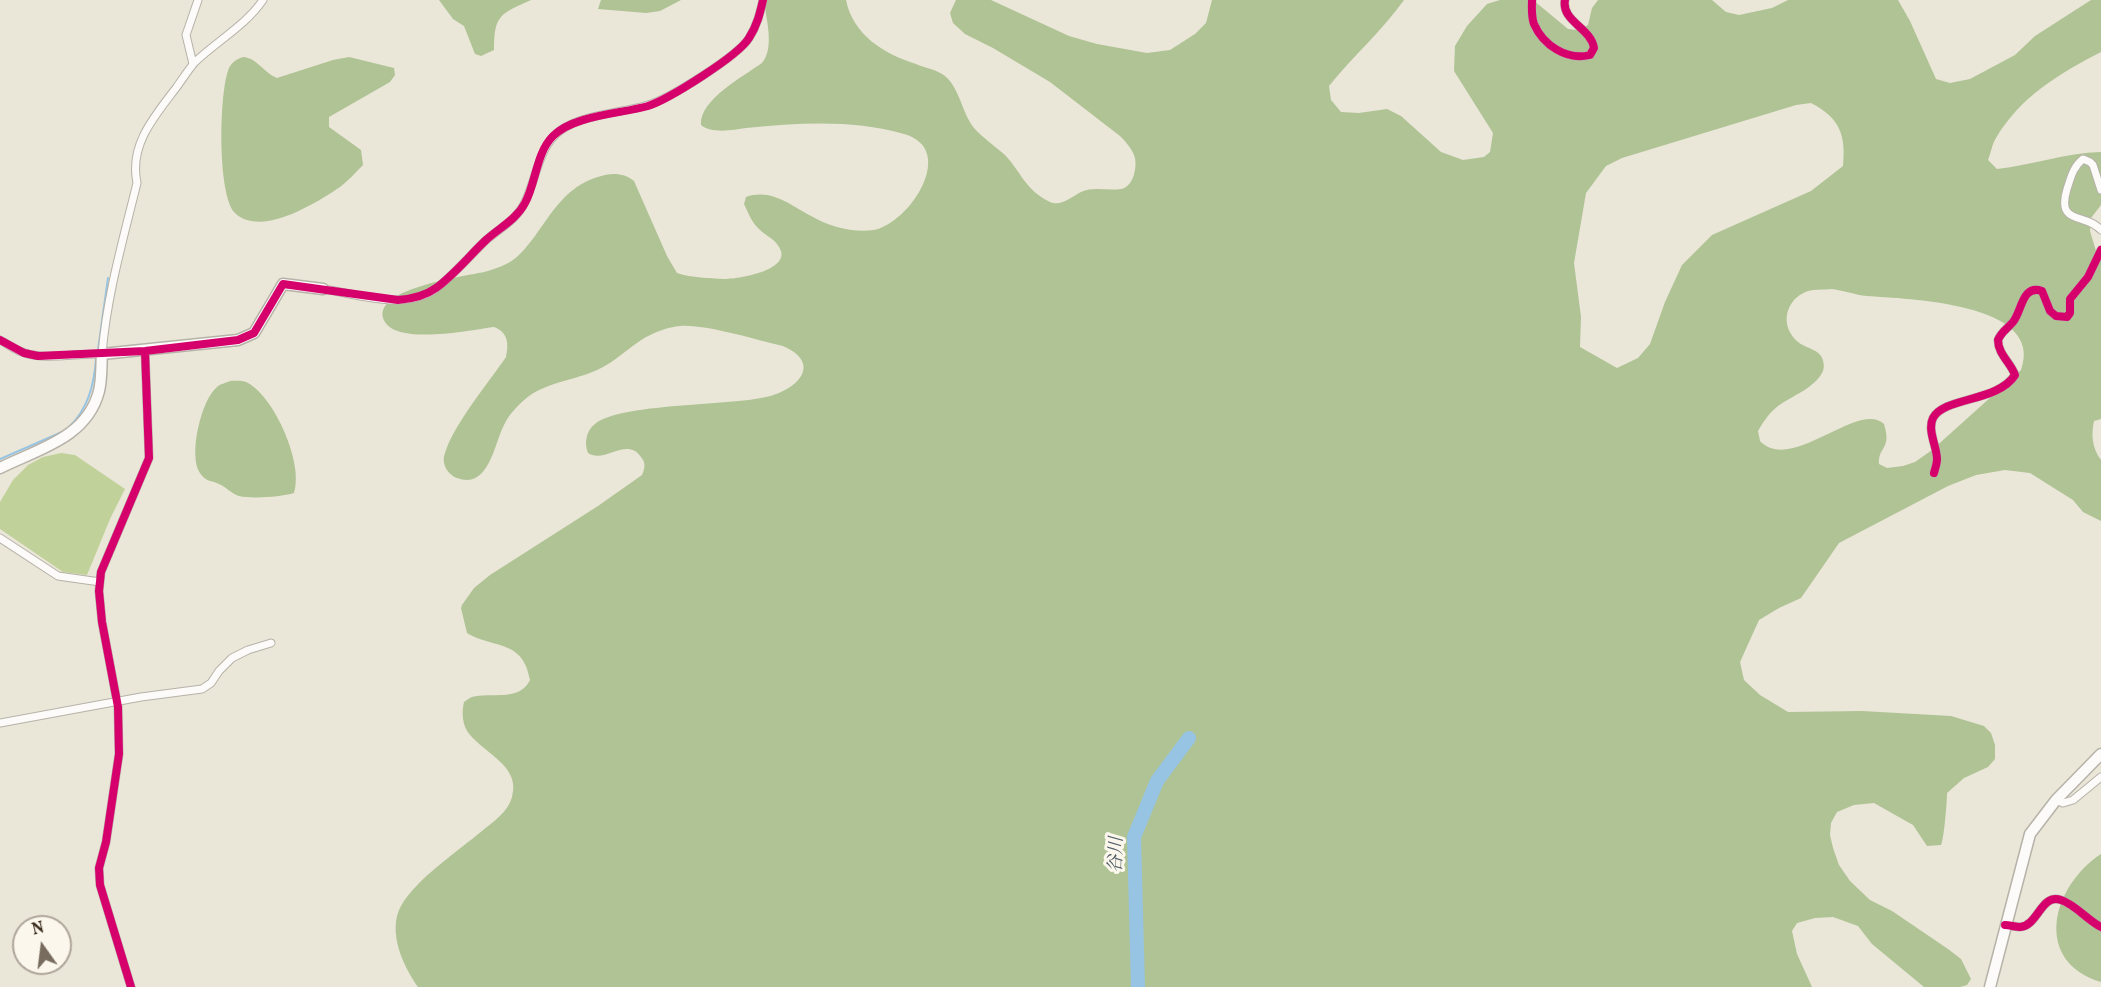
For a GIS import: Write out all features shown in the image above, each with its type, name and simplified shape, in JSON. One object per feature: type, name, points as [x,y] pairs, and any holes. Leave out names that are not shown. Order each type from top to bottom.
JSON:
[{"type":"street","points":[[193,64],[186,35],[198,0]]},
{"type":"street","points":[[0,468],[72,434],[89,414],[99,391],[105,318],[136,183],[134,168],[138,150],[152,121],[193,64],[249,17],[263,0]]},
{"type":"street","points":[[0,340],[24,353],[38,356],[145,351],[238,340],[254,333],[283,284],[398,300],[417,297],[437,287],[487,239],[514,219],[525,203],[545,147],[553,136],[564,128],[583,121],[662,100],[682,88],[740,50],[750,38],[758,22],[764,0]]},
{"type":"street","points":[[1532,0],[1531,12],[1534,23],[1551,46],[1572,56],[1590,55],[1594,48],[1593,40],[1569,16],[1565,10],[1565,0]]},
{"type":"street","points":[[2101,190],[2093,165],[2083,159],[2073,170],[2064,206],[2071,215],[2101,230]]},
{"type":"street","points":[[1934,473],[1937,460],[1932,429],[1933,417],[1942,409],[1983,396],[2011,381],[2015,375],[2014,371],[2002,354],[1998,340],[2018,315],[2026,294],[2039,289],[2050,310],[2056,316],[2067,317],[2070,313],[2070,299],[2088,277],[2101,250]]},
{"type":"street","points":[[131,987],[100,885],[99,868],[106,842],[119,754],[117,702],[102,622],[100,582],[107,554],[125,518],[149,459],[145,351]]},
{"type":"street","points":[[0,538],[58,576],[100,582]]},
{"type":"street","points":[[0,723],[202,689],[211,683],[232,658],[271,643]]},
{"type":"street","points":[[1990,987],[2030,834],[2056,800],[2101,754]]},
{"type":"street","points":[[2056,800],[2063,803],[2073,800],[2101,777]]},
{"type":"street","points":[[2006,925],[2022,927],[2031,922],[2046,902],[2056,899],[2069,903],[2101,927]]},
{"type":"green space","points":[[439,0],[531,0],[501,17],[495,29],[494,50],[481,56],[475,54],[464,26],[453,19]]},
{"type":"green space","points":[[601,0],[681,0],[660,11],[646,13],[598,9]]},
{"type":"green space","points":[[764,0],[846,0],[855,23],[882,49],[945,76],[954,88],[974,128],[1005,155],[1034,191],[1048,201],[1057,203],[1086,190],[1125,188],[1129,185],[1135,172],[1133,152],[1120,136],[1050,82],[965,34],[953,23],[950,13],[956,0],[991,0],[1069,36],[1097,44],[1147,53],[1170,50],[1195,34],[1206,23],[1212,0],[1404,0],[1329,86],[1331,100],[1341,112],[1359,113],[1387,109],[1401,116],[1441,152],[1463,160],[1484,157],[1490,152],[1493,133],[1454,71],[1455,46],[1467,26],[1487,4],[1500,0],[1533,0],[1568,29],[1578,30],[1588,25],[1592,8],[1598,0],[1712,0],[1726,12],[1739,15],[1772,8],[1788,0],[1898,0],[1936,79],[1950,83],[1970,79],[2015,55],[2035,36],[2091,0],[2101,0],[2101,52],[2056,78],[2029,98],[2006,123],[1996,138],[1988,160],[1997,169],[2101,152],[2101,205],[2091,218],[2090,231],[2096,251],[2101,258],[2101,419],[2094,421],[2093,436],[2094,446],[2101,460],[2101,521],[2083,512],[2073,500],[2030,473],[2005,470],[1976,475],[1948,486],[1839,543],[1801,598],[1759,620],[1740,662],[1744,680],[1760,695],[1788,712],[1862,711],[1951,716],[1984,726],[1991,733],[1995,745],[1995,759],[1988,767],[1964,778],[1947,793],[1941,845],[1927,846],[1913,825],[1874,803],[1854,805],[1837,812],[1831,823],[1830,835],[1833,848],[1839,865],[1850,881],[1870,900],[1892,911],[1961,959],[1971,979],[1967,985],[1924,987],[1872,944],[1858,926],[1833,917],[1815,918],[1797,923],[1792,931],[1797,954],[1812,987],[418,987],[402,959],[396,937],[397,916],[401,906],[426,876],[500,816],[512,797],[511,776],[505,767],[466,729],[463,716],[464,702],[471,697],[512,694],[525,687],[530,680],[526,667],[514,651],[467,633],[462,605],[474,588],[490,575],[642,475],[644,463],[635,451],[623,449],[601,455],[588,453],[587,437],[595,424],[608,417],[627,412],[766,397],[777,394],[795,383],[804,368],[802,361],[795,353],[783,346],[703,327],[680,326],[662,330],[646,337],[597,370],[545,387],[529,396],[507,419],[484,471],[468,480],[450,474],[444,464],[444,457],[464,416],[506,357],[505,335],[494,327],[453,333],[405,333],[393,329],[385,322],[383,311],[390,301],[421,286],[487,271],[510,262],[527,247],[549,216],[572,190],[605,175],[620,175],[634,181],[667,256],[677,273],[695,277],[724,279],[750,275],[769,269],[781,258],[781,251],[777,243],[761,231],[752,219],[744,204],[746,197],[773,196],[820,221],[850,230],[874,230],[888,224],[901,214],[914,201],[923,185],[928,169],[927,154],[920,142],[904,134],[845,124],[786,125],[723,131],[711,130],[701,125],[702,116],[715,98],[762,63],[766,57],[769,41]],"holes":[[[1811,103],[1829,115],[1839,128],[1843,145],[1843,166],[1811,191],[1712,235],[1682,265],[1665,302],[1650,344],[1638,358],[1617,368],[1580,347],[1581,317],[1574,263],[1586,193],[1606,166],[1622,158],[1796,105]],[[1831,289],[1862,295],[1939,303],[1994,317],[2013,330],[2023,347],[2021,370],[1932,450],[1915,462],[1903,466],[1887,468],[1879,464],[1880,454],[1886,443],[1886,432],[1884,424],[1873,419],[1858,421],[1806,444],[1789,449],[1773,449],[1760,441],[1758,431],[1760,427],[1778,406],[1814,383],[1824,367],[1819,353],[1801,344],[1792,336],[1788,328],[1787,314],[1794,300],[1800,295],[1808,291]]]},
{"type":"green space","points":[[243,57],[252,60],[277,78],[349,57],[394,68],[395,75],[390,82],[329,117],[329,127],[361,150],[363,165],[343,185],[303,209],[273,220],[259,222],[246,220],[235,213],[229,203],[225,186],[222,142],[223,98],[229,68]]},
{"type":"green space","points":[[230,381],[248,383],[268,402],[277,417],[291,449],[295,466],[294,493],[266,497],[239,496],[200,473],[195,454],[201,415],[211,394],[218,386]]},
{"type":"green space","points":[[61,453],[75,455],[125,489],[87,575],[63,572],[0,529],[0,502],[13,480],[28,465],[43,457]]},
{"type":"green space","points":[[2101,854],[2101,982],[2079,972],[2065,958],[2058,941],[2057,922],[2061,903],[2071,885],[2084,868]]},
{"type":"waterway","points":[[98,350],[108,278]]},
{"type":"waterway","points":[[69,427],[76,420],[89,396],[96,359]]},
{"type":"waterway","points":[[0,459],[62,432]]},
{"type":"waterway","name":"谷川","points":[[1138,987],[1134,837],[1157,781],[1189,738]]},
{"type":"cycle path","points":[[0,340],[24,353],[38,356],[145,351],[238,340],[254,333],[283,284],[398,300],[427,293],[449,277],[521,209],[529,195],[543,151],[553,136],[562,129],[585,119],[658,102],[702,76],[732,55],[749,38],[763,0]]},
{"type":"cycle path","points":[[1532,0],[1534,24],[1543,39],[1557,50],[1573,56],[1590,55],[1594,48],[1592,41],[1567,14],[1565,0]]},
{"type":"cycle path","points":[[1934,473],[1937,454],[1931,428],[1933,418],[1948,406],[1984,395],[2007,384],[2015,375],[2000,350],[1998,340],[2013,322],[2026,295],[2030,291],[2042,291],[2050,311],[2056,316],[2067,317],[2070,313],[2070,299],[2088,277],[2101,250]]},
{"type":"cycle path","points":[[131,987],[100,885],[99,868],[106,842],[119,754],[118,707],[102,622],[99,591],[101,572],[149,458],[145,351]]},
{"type":"cycle path","points":[[2005,925],[2020,927],[2026,925],[2044,905],[2054,899],[2072,905],[2101,927]]}]
